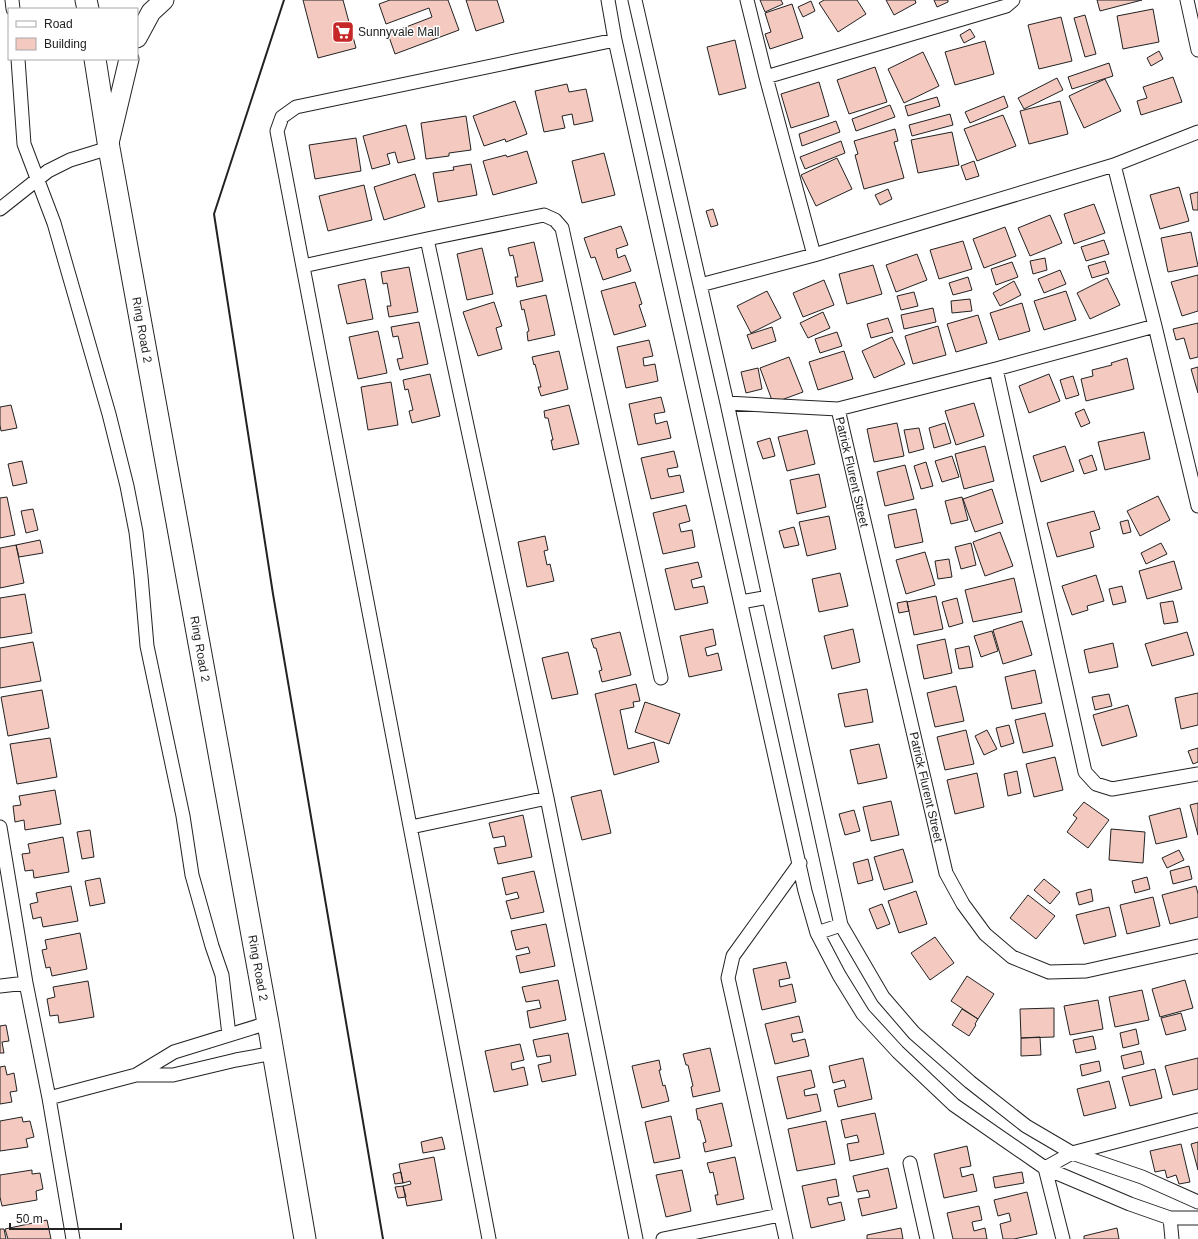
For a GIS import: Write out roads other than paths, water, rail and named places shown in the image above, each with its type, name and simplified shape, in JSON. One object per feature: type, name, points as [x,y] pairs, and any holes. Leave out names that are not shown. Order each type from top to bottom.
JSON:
[{"type":"main road","points":[[138,36],[151,12],[164,0]]},
{"type":"main road","name":"Ring Road 2","points":[[96,60],[109,146],[274,1053],[305,1239]]},
{"type":"main road","points":[[109,146],[129,60]]},
{"type":"street","points":[[608,0],[805,891],[818,933],[839,975],[863,1014],[898,1052],[954,1105],[1045,1168],[1130,1204],[1170,1218],[1198,1218]]},
{"type":"street","points":[[635,0],[727,403],[768,597],[841,924],[883,997],[914,1033],[970,1082],[1026,1126],[1072,1153],[1142,1177],[1198,1202]]},
{"type":"street","points":[[747,0],[814,255]]},
{"type":"street","points":[[766,77],[1006,6],[1013,0]]},
{"type":"street","points":[[1187,0],[1198,50]]},
{"type":"street","points":[[489,1239],[277,131],[282,117],[296,107],[616,40]]},
{"type":"street","points":[[18,60],[24,144],[54,223],[109,414],[127,486],[136,532],[147,646],[183,816],[192,875],[222,976],[229,1035]]},
{"type":"street","points":[[700,285],[814,255],[1114,165],[1198,132]]},
{"type":"street","points":[[0,208],[48,171],[70,160],[109,146]]},
{"type":"street","points":[[1114,165],[1155,326],[1198,506]]},
{"type":"street","points":[[303,266],[544,215],[555,220],[562,228],[661,678]]},
{"type":"street","points":[[427,239],[547,798],[636,1239]]},
{"type":"street","points":[[727,403],[838,409],[996,369],[1155,326]]},
{"type":"street","points":[[996,369],[1085,772],[1096,784],[1112,789],[1198,774]]},
{"type":"street","name":"Patrick Flurent Street","points":[[838,409],[946,873],[963,904],[985,934],[1012,957],[1049,972],[1086,971],[1198,946]]},
{"type":"street","points":[[741,602],[768,597]]},
{"type":"street","points":[[411,827],[547,798]]},
{"type":"street","points":[[0,827],[26,983],[73,1239]]},
{"type":"street","points":[[786,1239],[728,978],[733,956],[800,863]]},
{"type":"street","points":[[818,933],[841,924]]},
{"type":"street","points":[[0,986],[26,983]]},
{"type":"street","points":[[48,1098],[136,1074],[174,1052],[268,1023]]},
{"type":"street","points":[[136,1074],[172,1075],[274,1053]]},
{"type":"street","points":[[1045,1168],[1072,1153],[1198,1120]]},
{"type":"street","points":[[910,1163],[927,1239]]},
{"type":"street","points":[[1045,1168],[1063,1239]]},
{"type":"street","points":[[663,1239],[780,1215]]},
{"type":"street","points":[[1170,1218],[1172,1239]]},
{"type":"place","name":"Sunnyvale Mall","points":[[343,32]]}]
